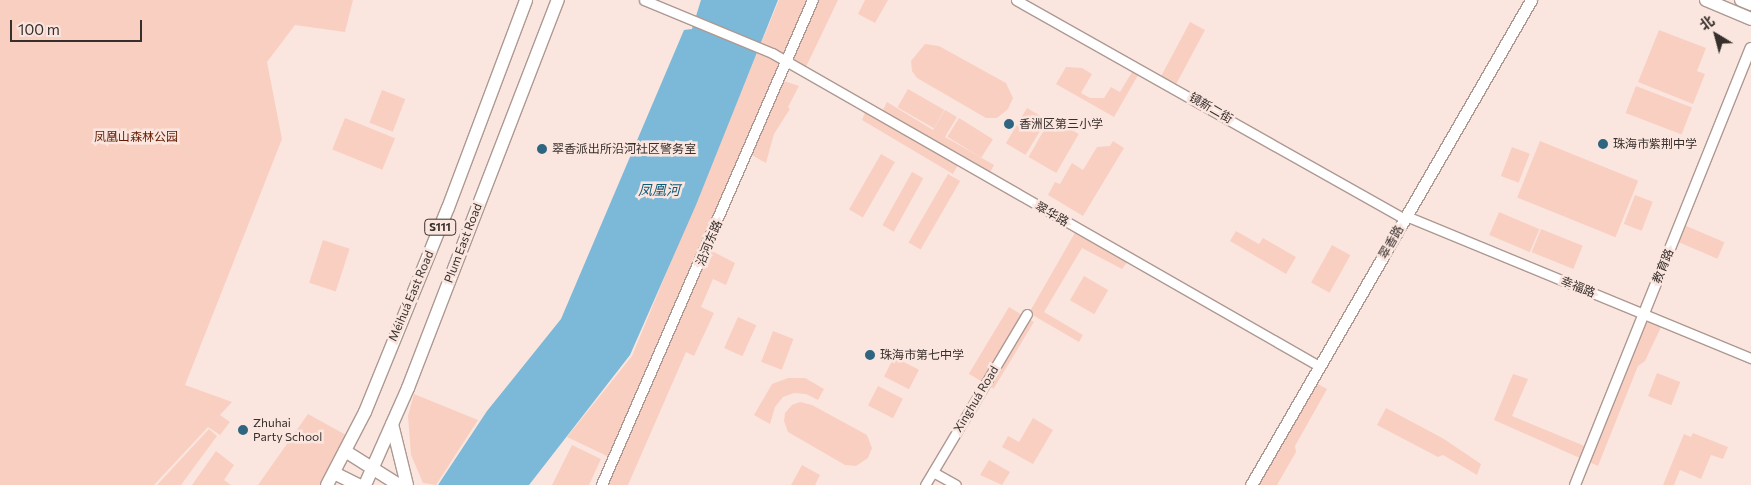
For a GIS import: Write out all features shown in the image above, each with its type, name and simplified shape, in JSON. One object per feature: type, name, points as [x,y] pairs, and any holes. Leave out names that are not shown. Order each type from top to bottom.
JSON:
[{"type":"main road","name":"Méihuá East Road","points":[[346,451],[365,412],[448,208],[526,0]]},
{"type":"main road","name":"Plum East Road","points":[[366,485],[392,424],[558,0]]},
{"type":"main road","name":"翠香路","points":[[1251,485],[1532,0]]},
{"type":"main road","points":[[1706,0],[1751,19]]},
{"type":"main road","points":[[1741,0],[1751,4]]},
{"type":"main road","points":[[392,424],[407,485]]},
{"type":"main road","points":[[346,451],[399,485]]},
{"type":"main road","name":"S111","points":[[327,485],[346,451]]},
{"type":"main road","points":[[334,473],[359,485]]},
{"type":"street","name":"翠华路","points":[[644,0],[772,53],[1319,366]]},
{"type":"street","name":"沿河东路","points":[[602,485],[812,0]]},
{"type":"street","name":"镜新二街","points":[[1016,0],[1405,217]]},
{"type":"street","name":"教育路","points":[[1575,485],[1751,48]]},
{"type":"street","name":"幸福路","points":[[1405,217],[1751,358]]},
{"type":"street","name":"Xīnghuá Road","points":[[925,485],[1027,314]]},
{"type":"street","points":[[933,472],[956,485]]},
{"type":"green space","name":"凤凰山森林公园","points":[[0,0],[353,0],[345,32],[295,25],[267,62],[282,139],[185,385],[232,402],[220,415],[230,422],[220,435],[208,427],[154,485],[0,485]]},
{"type":"green space","points":[[779,0],[811,0],[611,458],[567,437],[632,356]]},
{"type":"green space","points":[[816,0],[838,0],[805,69],[790,60]]},
{"type":"green space","points":[[865,0],[888,0],[875,23],[858,14]]},
{"type":"green space","points":[[1190,22],[1205,30],[1176,84],[1161,76]]},
{"type":"green space","points":[[1659,30],[1706,48],[1697,71],[1705,74],[1693,104],[1638,82]]},
{"type":"green space","points":[[925,44],[939,46],[1006,83],[1013,98],[1008,109],[997,118],[986,118],[917,78],[912,71],[911,61]]},
{"type":"green space","points":[[1066,67],[1082,68],[1092,74],[1081,93],[1090,98],[1104,98],[1111,87],[1120,92],[1135,67],[1141,70],[1114,117],[1056,84]]},
{"type":"green space","points":[[781,80],[799,86],[788,107],[790,109],[774,134],[766,163],[750,154]]},
{"type":"green space","points":[[1636,86],[1692,108],[1682,135],[1626,113]]},
{"type":"green space","points":[[908,89],[944,110],[934,128],[898,107]]},
{"type":"green space","points":[[382,90],[405,99],[393,132],[369,123]]},
{"type":"green space","points":[[887,102],[933,130],[945,110],[957,117],[945,137],[994,165],[989,174],[882,112]]},
{"type":"green space","points":[[1027,108],[1047,120],[1026,155],[1006,143]]},
{"type":"green space","points":[[866,110],[959,163],[953,174],[862,120]]},
{"type":"green space","points":[[345,118],[395,138],[382,170],[332,150]]},
{"type":"green space","points":[[959,118],[993,139],[981,158],[947,137]]},
{"type":"green space","points":[[1051,118],[1079,134],[1056,173],[1028,157]]},
{"type":"green space","points":[[1113,141],[1124,148],[1083,216],[1048,195],[1055,182],[1060,184],[1072,163],[1083,170],[1097,147],[1110,146]]},
{"type":"green space","points":[[1540,141],[1638,181],[1615,237],[1517,198]]},
{"type":"green space","points":[[1512,147],[1530,154],[1519,183],[1501,176]]},
{"type":"green space","points":[[881,154],[895,162],[863,217],[849,209]]},
{"type":"green space","points":[[912,172],[923,178],[894,232],[882,225]]},
{"type":"green space","points":[[948,174],[960,181],[921,249],[908,242]]},
{"type":"green space","points":[[1635,195],[1653,202],[1642,231],[1624,224]]},
{"type":"green space","points":[[1499,212],[1540,229],[1530,252],[1489,235]]},
{"type":"green space","points":[[1684,225],[1725,242],[1717,259],[1677,242]]},
{"type":"green space","points":[[1541,229],[1583,246],[1573,269],[1532,252]]},
{"type":"green space","points":[[1076,231],[1128,261],[1122,269],[1082,248],[1044,312],[1083,335],[1079,342],[1029,313]]},
{"type":"green space","points":[[1236,231],[1259,244],[1263,238],[1296,257],[1286,274],[1230,241]]},
{"type":"green space","points":[[323,240],[350,249],[336,291],[309,283]]},
{"type":"green space","points":[[1332,245],[1350,255],[1330,293],[1311,283]]},
{"type":"green space","points":[[708,249],[735,263],[726,285],[713,279],[701,307],[714,313],[694,356],[686,352],[628,485],[605,485]]},
{"type":"green space","points":[[1084,276],[1108,290],[1094,314],[1070,300]]},
{"type":"green space","points":[[1009,307],[1034,322],[994,389],[969,374]]},
{"type":"green space","points":[[738,317],[756,325],[742,356],[724,348]]},
{"type":"green space","points":[[1645,318],[1662,325],[1645,361],[1638,366],[1598,466],[1587,461]]},
{"type":"green space","points":[[773,331],[794,339],[782,370],[761,362]]},
{"type":"green space","points":[[894,357],[919,370],[909,389],[884,377]]},
{"type":"green space","points":[[1657,373],[1680,382],[1671,405],[1648,396]]},
{"type":"green space","points":[[1513,374],[1528,379],[1512,416],[1587,447],[1582,459],[1494,420]]},
{"type":"green space","points":[[788,378],[805,378],[824,389],[818,400],[806,394],[794,393],[783,397],[775,407],[770,424],[754,415],[772,384]]},
{"type":"green space","points":[[1314,382],[1327,389],[1295,446],[1296,452],[1277,485],[1254,485]]},
{"type":"green space","points":[[878,386],[903,399],[893,418],[868,406]]},
{"type":"green space","points":[[414,394],[478,420],[436,485],[423,483],[411,455],[408,416]]},
{"type":"green space","points":[[800,402],[812,405],[867,435],[872,448],[868,458],[856,466],[845,465],[788,432],[784,421],[785,413],[792,405]]},
{"type":"green space","points":[[1386,408],[1444,439],[1481,464],[1477,475],[1443,455],[1438,457],[1377,425]]},
{"type":"green space","points":[[308,414],[346,435],[321,485],[258,485]]},
{"type":"green space","points":[[1033,418],[1053,430],[1033,464],[1002,447],[1008,436],[1019,442]]},
{"type":"green space","points":[[209,429],[217,436],[181,485],[157,485]]},
{"type":"green space","points":[[1693,433],[1728,447],[1723,459],[1711,455],[1701,479],[1680,470],[1674,485],[1663,485],[1684,434],[1691,437]]},
{"type":"green space","points":[[572,445],[601,459],[589,485],[552,485]]},
{"type":"green space","points":[[216,451],[234,465],[224,480],[231,485],[192,485]]},
{"type":"green space","points":[[989,460],[1010,472],[1002,485],[980,475]]},
{"type":"green space","points":[[802,465],[820,475],[815,485],[791,485]]},
{"type":"water","name":"凤凰河","points":[[701,0],[778,0],[696,205],[630,355],[529,485],[438,485],[487,411],[561,319],[684,30],[692,29]]},
{"type":"place","name":"香洲区第三小学","points":[[1009,124]]},
{"type":"place","name":"珠海市紫荆中学","points":[[1603,144]]},
{"type":"place","name":"翠香派出所沿河社区警务室","points":[[542,149]]},
{"type":"place","name":"珠海市第七中学","points":[[870,355]]},
{"type":"place","name":"Zhuhai Party School","points":[[243,430]]}]
